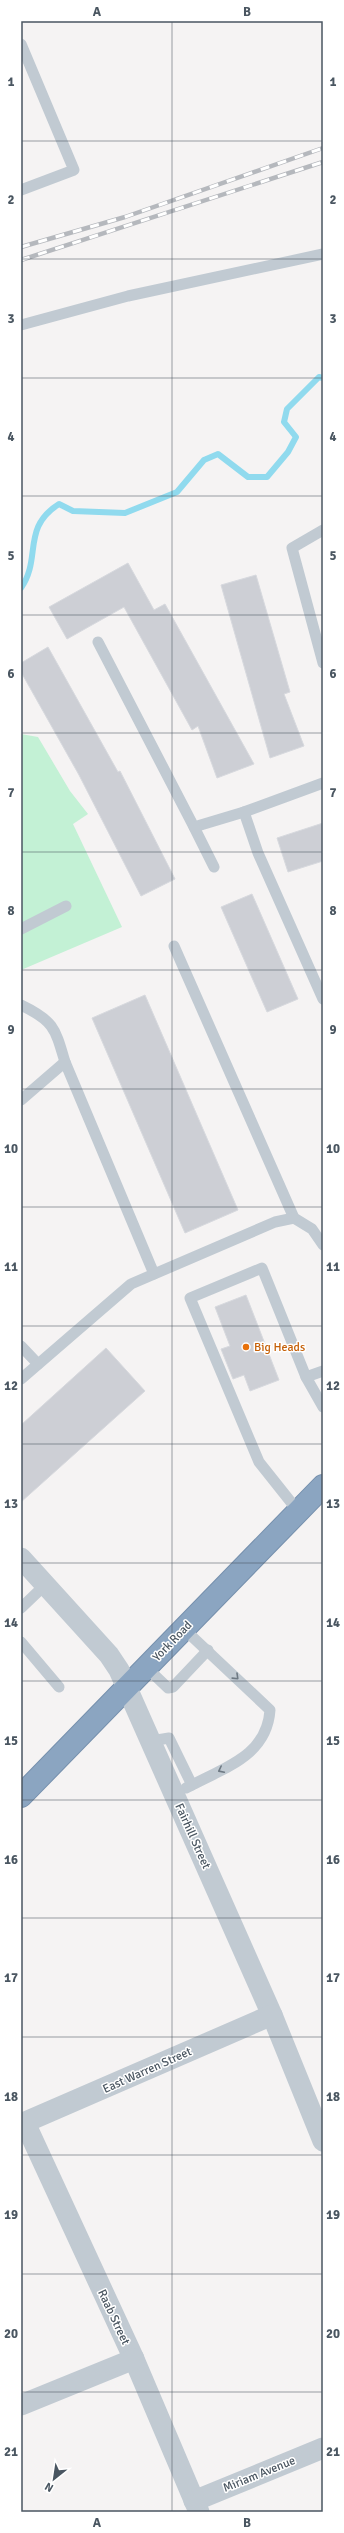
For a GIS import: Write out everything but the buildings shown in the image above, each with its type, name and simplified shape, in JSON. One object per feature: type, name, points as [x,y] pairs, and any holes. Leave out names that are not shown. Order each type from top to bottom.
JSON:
[{"type":"highway","name":"York Road","points":[[21,1796],[323,1486]]},
{"type":"street","name":"Fairhill Street","points":[[21,1558],[109,1655],[127,1687],[151,1741],[183,1789],[323,2141]]},
{"type":"street","name":"East Warren Street","points":[[23,2124],[272,2015]]},
{"type":"street","name":"Raab Street","points":[[23,2124],[134,2359],[197,2506]]},
{"type":"street","points":[[21,2404],[134,2359]]},
{"type":"street","name":"Miriam Avenue","points":[[197,2506],[323,2448]]},
{"type":"lane","points":[[21,44],[74,170],[21,190]]},
{"type":"lane","points":[[21,325],[128,296],[323,254]]},
{"type":"lane","points":[[323,530],[292,548],[323,664]]},
{"type":"lane","points":[[98,642],[214,867]]},
{"type":"lane","points":[[194,827],[244,812],[323,783]]},
{"type":"lane","points":[[244,812],[258,853],[323,999]]},
{"type":"lane","points":[[21,929],[66,906]]},
{"type":"lane","points":[[174,946],[294,1218],[312,1229],[323,1245]]},
{"type":"lane","points":[[21,1005],[48,1021],[56,1032],[65,1062],[154,1274]]},
{"type":"lane","points":[[21,1100],[65,1062]]},
{"type":"lane","points":[[21,1379],[131,1284],[275,1222],[294,1218]]},
{"type":"lane","points":[[298,1511],[259,1462],[190,1298],[262,1268],[306,1377],[323,1407]]},
{"type":"lane","points":[[21,1346],[38,1364]]},
{"type":"lane","points":[[306,1377],[323,1371]]},
{"type":"lane","points":[[21,1608],[45,1585]]},
{"type":"lane","points":[[183,1789],[248,1756],[259,1742],[270,1717],[270,1710],[184,1629]]},
{"type":"lane","points":[[21,1642],[59,1687]]},
{"type":"lane","points":[[147,1668],[168,1688],[173,1687],[208,1650]]},
{"type":"green space","points":[[21,734],[38,737],[70,791],[88,814],[73,824],[122,927],[21,970]]},
{"type":"waterway","points":[[21,588],[27,577],[36,533],[40,523],[47,513],[59,504],[73,511],[125,513],[177,492],[204,460],[218,454],[248,477],[267,477],[288,452],[296,437],[284,422],[287,409],[319,377],[323,378]]},
{"type":"railway","points":[[21,247],[125,217],[323,148]]},
{"type":"railway","points":[[21,260],[323,162]]},
{"type":"place","name":"Big Heads","points":[[246,1347]]}]
